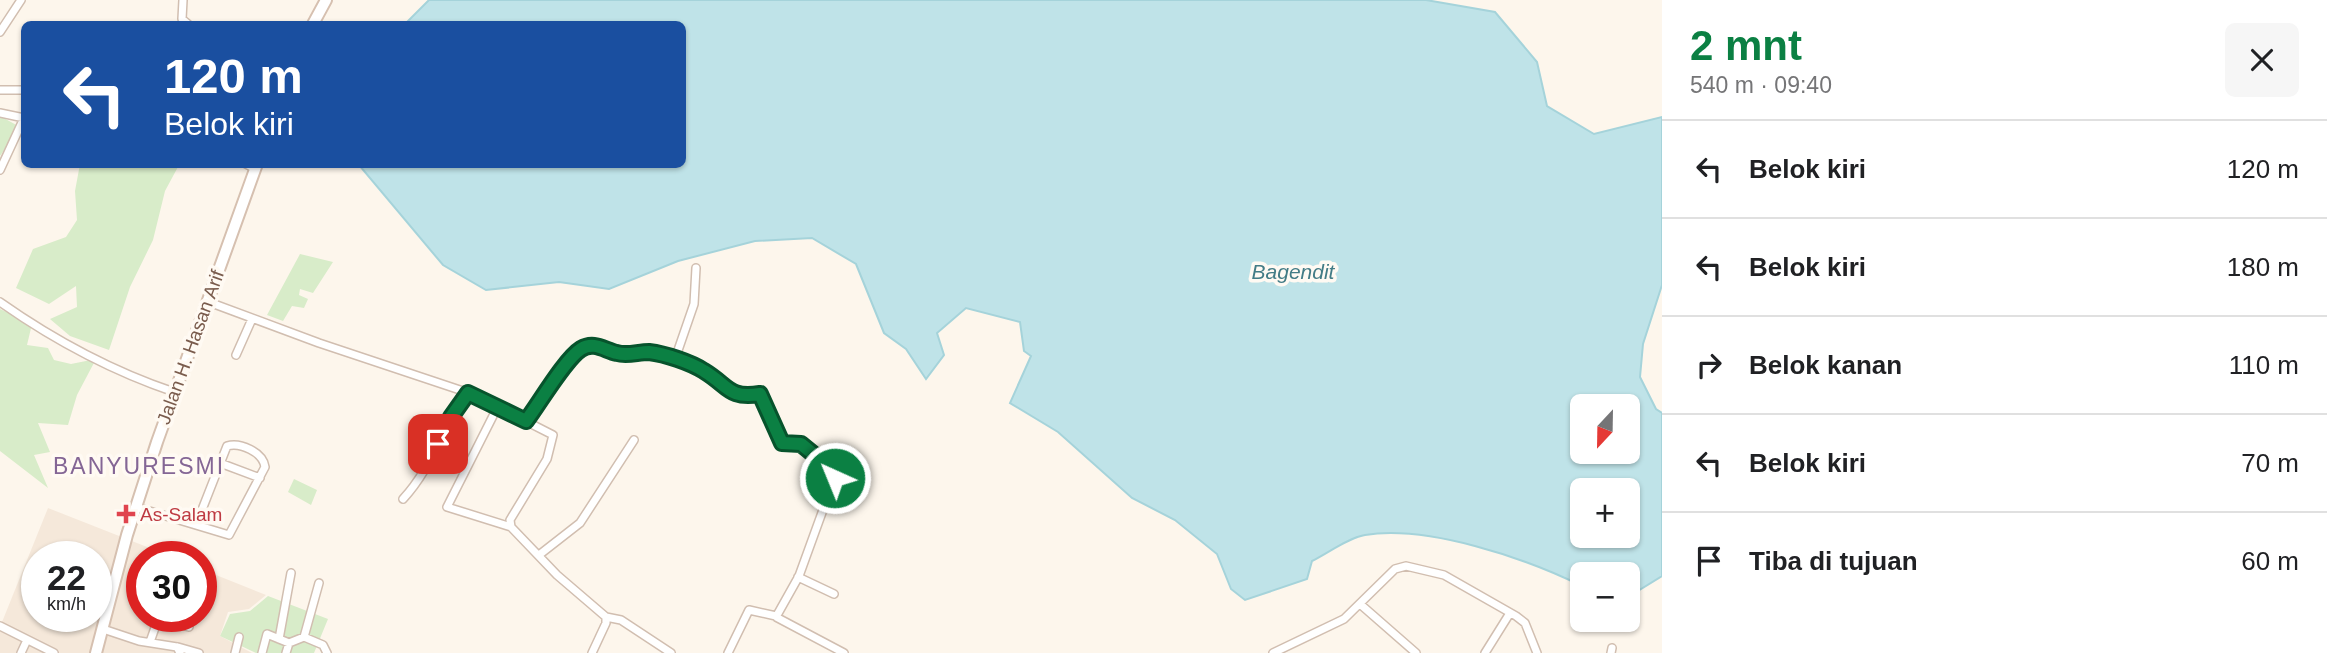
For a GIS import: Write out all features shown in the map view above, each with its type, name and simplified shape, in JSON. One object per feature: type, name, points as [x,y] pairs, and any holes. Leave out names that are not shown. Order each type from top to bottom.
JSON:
[{"type":"main road","points":[[315,21],[326,0]]},
{"type":"main road","name":"Jalan H. Hasan Arif","points":[[112,596],[136,507],[252,168]]},
{"type":"main road","name":"Jalan H. Hasan Arif","points":[[96,653],[102,632]]},
{"type":"street","points":[[0,32],[3,21],[21,0]]},
{"type":"street","points":[[184,0],[182,19],[184,21]]},
{"type":"street","points":[[0,90],[21,90]]},
{"type":"street","points":[[0,113],[21,117]]},
{"type":"street","points":[[0,170],[21,124]]},
{"type":"street","points":[[675,359],[694,304],[696,268]]},
{"type":"street","points":[[206,301],[468,393],[553,435],[547,460],[510,520],[511,527]]},
{"type":"street","points":[[0,302],[38,328],[130,377],[174,392]]},
{"type":"street","points":[[236,355],[252,319]]},
{"type":"street","points":[[526,421],[571,357],[582,348],[594,345],[618,354],[650,352],[675,359],[705,371],[732,393],[746,397],[760,394],[782,443],[801,444],[834,471],[835,478],[799,577],[776,616]]},
{"type":"street","points":[[403,499],[423,477],[451,417],[468,393]]},
{"type":"street","points":[[497,408],[447,507],[511,527],[557,575],[606,617],[621,620],[671,653]]},
{"type":"street","points":[[540,555],[580,523],[634,440]]},
{"type":"street","points":[[136,507],[196,525],[230,535],[260,478],[265,461],[238,445],[226,447],[196,525]]},
{"type":"street","points":[[220,463],[260,478]]},
{"type":"street","points":[[1273,653],[1344,619],[1395,569],[1406,566],[1444,575],[1510,613],[1525,623],[1537,653]]},
{"type":"street","points":[[279,639],[291,572]]},
{"type":"street","points":[[799,577],[834,594]]},
{"type":"street","points":[[304,637],[319,583]]},
{"type":"street","points":[[1360,604],[1416,653]]},
{"type":"street","points":[[728,653],[749,610],[776,616],[844,653]]},
{"type":"street","points":[[1485,653],[1510,613]]},
{"type":"street","points":[[592,653],[607,623],[606,617]]},
{"type":"street","points":[[0,626],[54,653]]},
{"type":"street","points":[[112,631],[178,650],[199,653]]},
{"type":"street","points":[[150,642],[153,632]]},
{"type":"street","points":[[262,653],[267,634],[289,643],[304,637],[323,645],[327,653]]},
{"type":"street","points":[[235,653],[239,638]]},
{"type":"street","points":[[21,653],[27,640]]},
{"type":"street","points":[[286,653],[289,643]]},
{"type":"shaded area","points":[[48,508],[132,541],[126,541],[126,632],[217,632],[217,575],[266,595],[249,609],[228,612],[220,636],[252,653],[0,653],[0,627],[21,575],[21,632],[112,632],[112,541],[35,541]]},
{"type":"green space","points":[[0,116],[20,127],[0,156]]},
{"type":"green space","points":[[79,168],[177,168],[165,191],[153,240],[130,287],[109,350],[70,336],[50,319],[77,307],[76,286],[49,304],[16,288],[33,249],[66,237],[77,220],[75,191]]},
{"type":"green space","points":[[300,254],[333,262],[313,293],[300,289],[299,295],[308,299],[304,308],[292,306],[283,321],[267,315]]},
{"type":"green space","points":[[0,309],[32,324],[27,345],[48,348],[54,360],[71,364],[96,359],[77,395],[68,425],[38,423],[50,452],[34,455],[48,488],[0,451]]},
{"type":"green space","points":[[294,479],[317,490],[311,505],[288,492]]},
{"type":"green space","points":[[268,596],[328,619],[314,653],[256,653],[220,636],[230,614],[250,611]]},
{"type":"water","name":"Bagendit","points":[[429,0],[1426,0],[1495,12],[1537,62],[1547,106],[1594,134],[1662,117],[1662,285],[1643,344],[1640,377],[1656,409],[1662,413],[1662,576],[1640,590],[1640,562],[1570,562],[1570,580],[1476,546],[1446,539],[1390,533],[1352,539],[1312,561],[1307,579],[1245,600],[1231,589],[1217,554],[1175,520],[1132,498],[1058,432],[1010,403],[1031,356],[1024,351],[1020,322],[966,308],[937,333],[944,355],[926,379],[906,349],[884,333],[856,264],[812,238],[755,241],[678,261],[609,289],[559,282],[486,290],[443,265],[362,168],[686,168],[686,21],[408,21]]},
{"type":"place","name":"As-Salam","points":[[126,514]]},
{"type":"district","name":"BANYURESMI","points":[[139,466]]},
{"type":"route","points":[[438,444],[451,417],[468,393],[526,421],[571,357],[582,348],[594,345],[618,354],[650,352],[680,360],[705,371],[732,393],[746,397],[760,394],[782,443],[801,444],[834,471],[835,478]]}]
